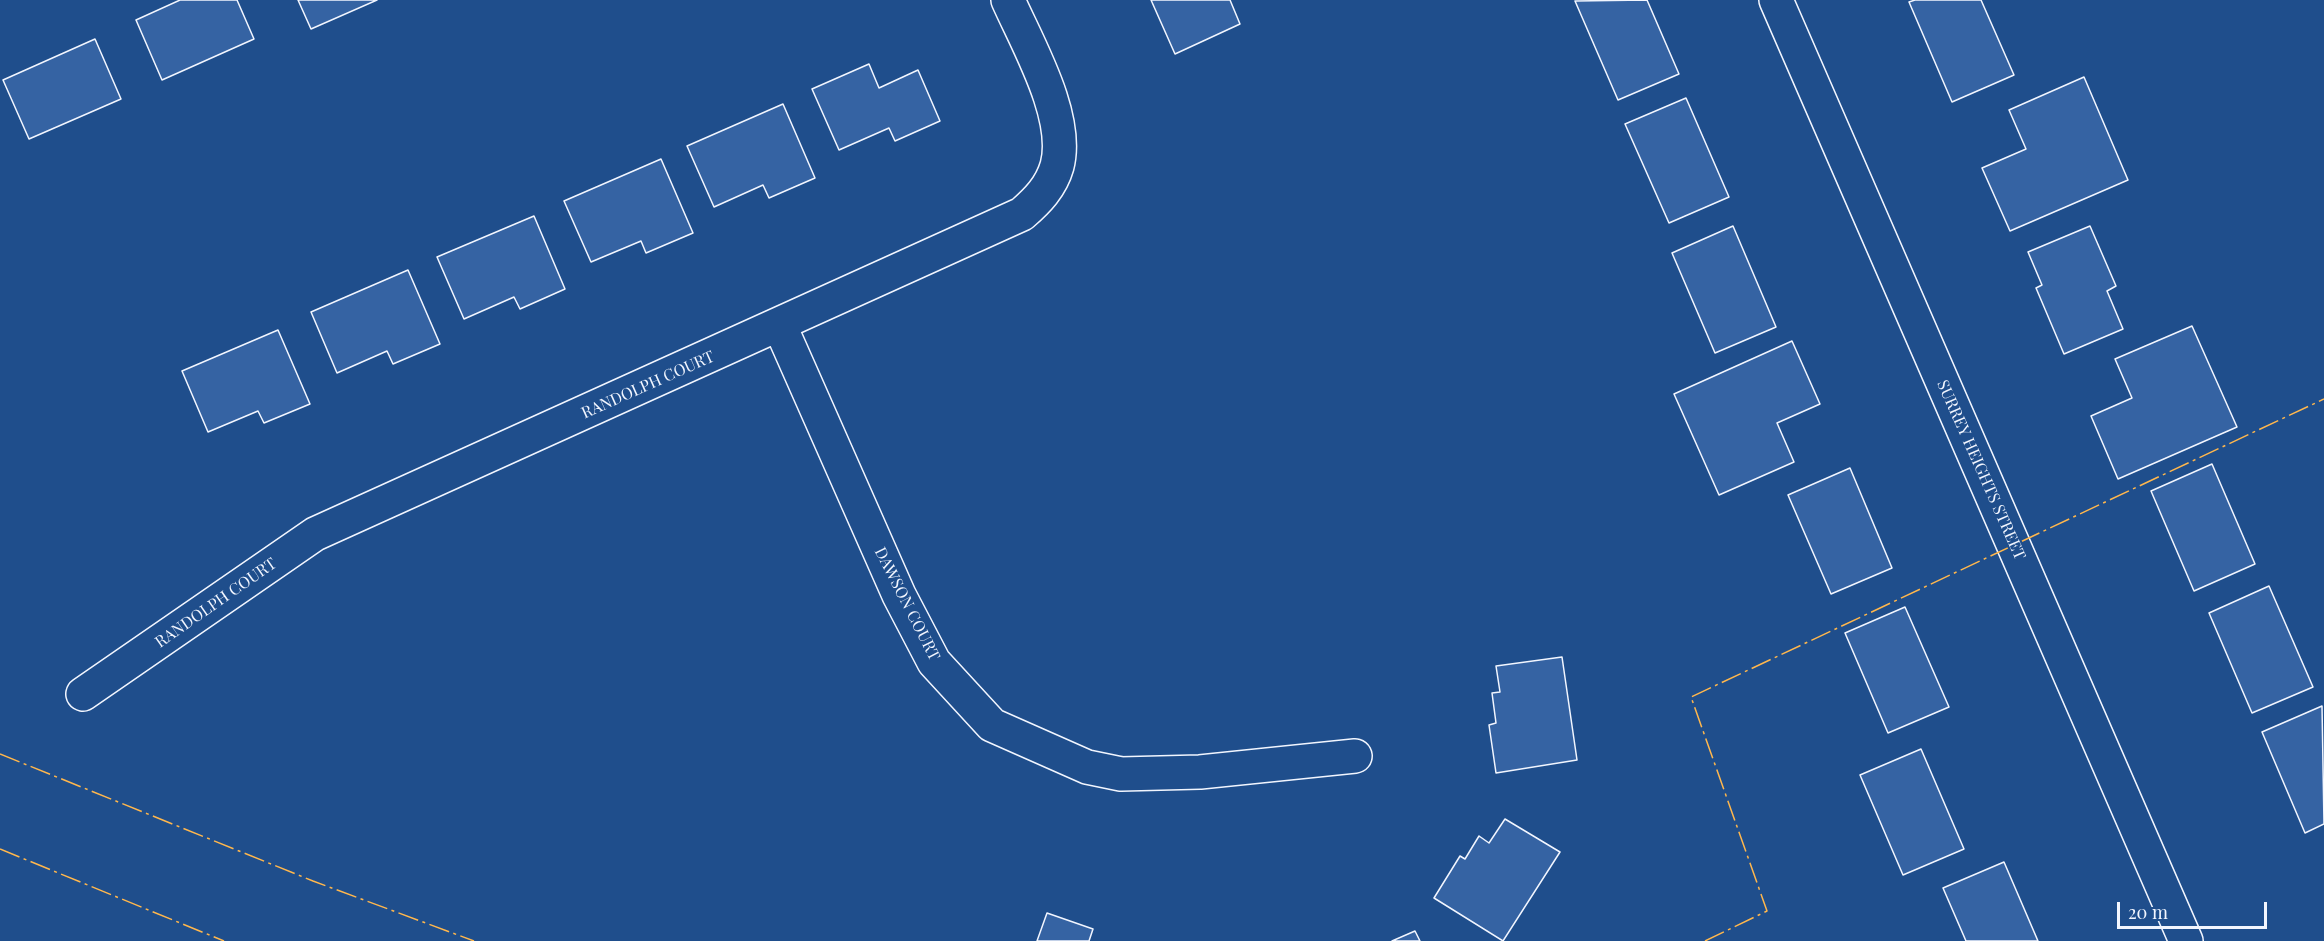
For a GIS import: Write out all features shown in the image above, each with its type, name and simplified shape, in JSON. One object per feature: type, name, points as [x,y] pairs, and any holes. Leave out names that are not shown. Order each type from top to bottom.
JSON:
[{"type":"street","name":"RANDOLPH COURT","points":[[83,694],[315,534],[780,326],[1022,214],[1039,200],[1057,166],[1059,144],[1055,116],[1041,76],[1008,0]]},
{"type":"street","name":"SURREY HEIGHTS STREET","points":[[1776,0],[2186,941]]},
{"type":"street","name":"DAWSON COURT","points":[[780,326],[899,595],[934,662],[992,725],[1087,767],[1121,774],[1200,772],[1355,756]]},
{"type":"building","points":[[180,0],[237,0],[254,39],[162,80],[136,20]]},
{"type":"building","points":[[298,0],[377,0],[311,29]]},
{"type":"building","points":[[1151,0],[1230,0],[1240,24],[1175,54]]},
{"type":"building","points":[[1647,0],[1679,74],[1618,100],[1575,1]]},
{"type":"building","points":[[1915,0],[1981,0],[2014,75],[1952,102],[1909,2]]},
{"type":"building","points":[[95,39],[121,99],[29,139],[3,80]]},
{"type":"building","points":[[869,64],[879,88],[918,70],[940,121],[895,141],[889,128],[839,150],[812,89]]},
{"type":"building","points":[[2084,77],[2128,180],[2010,231],[1982,168],[2026,149],[2009,110]]},
{"type":"building","points":[[1686,98],[1729,197],[1669,223],[1625,124]]},
{"type":"building","points":[[783,104],[815,178],[769,198],[763,185],[714,207],[687,146]]},
{"type":"building","points":[[661,159],[693,233],[646,253],[641,241],[591,262],[564,201]]},
{"type":"building","points":[[534,216],[565,289],[520,309],[514,297],[464,319],[437,257]]},
{"type":"building","points":[[1733,226],[1776,327],[1715,353],[1672,253]]},
{"type":"building","points":[[2090,226],[2116,286],[2107,291],[2123,329],[2064,354],[2036,288],[2042,285],[2028,252]]},
{"type":"building","points":[[408,270],[440,344],[393,364],[387,351],[337,373],[311,312]]},
{"type":"building","points":[[2192,326],[2237,427],[2118,479],[2091,416],[2132,398],[2115,359]]},
{"type":"building","points":[[278,330],[310,404],[264,423],[258,411],[208,432],[182,371]]},
{"type":"building","points":[[1792,341],[1820,404],[1777,423],[1794,462],[1719,495],[1674,394]]},
{"type":"building","points":[[2212,464],[2255,564],[2194,591],[2151,491]]},
{"type":"building","points":[[1850,468],[1892,568],[1831,594],[1788,495]]},
{"type":"building","points":[[2269,586],[2313,687],[2252,713],[2209,613]]},
{"type":"building","points":[[1905,607],[1949,707],[1888,733],[1845,633]]},
{"type":"building","points":[[1562,657],[1577,760],[1496,773],[1489,725],[1496,723],[1492,693],[1500,692],[1496,666]]},
{"type":"building","points":[[2322,706],[2324,824],[2305,833],[2262,732]]},
{"type":"building","points":[[1921,749],[1964,849],[1903,875],[1860,775]]},
{"type":"building","points":[[1505,819],[1560,852],[1503,941],[1434,898],[1460,856],[1465,859],[1479,836],[1489,843]]},
{"type":"building","points":[[2004,862],[2038,941],[1966,941],[1943,888]]},
{"type":"building","points":[[1047,913],[1093,929],[1089,941],[1037,941]]},
{"type":"building","points":[[1415,931],[1420,941],[1392,941]]},
{"type":"power","points":[[1705,941],[1767,911],[1691,697],[2324,399]]},
{"type":"power","points":[[0,754],[313,881],[474,941]]},
{"type":"power","points":[[0,849],[224,941]]}]
